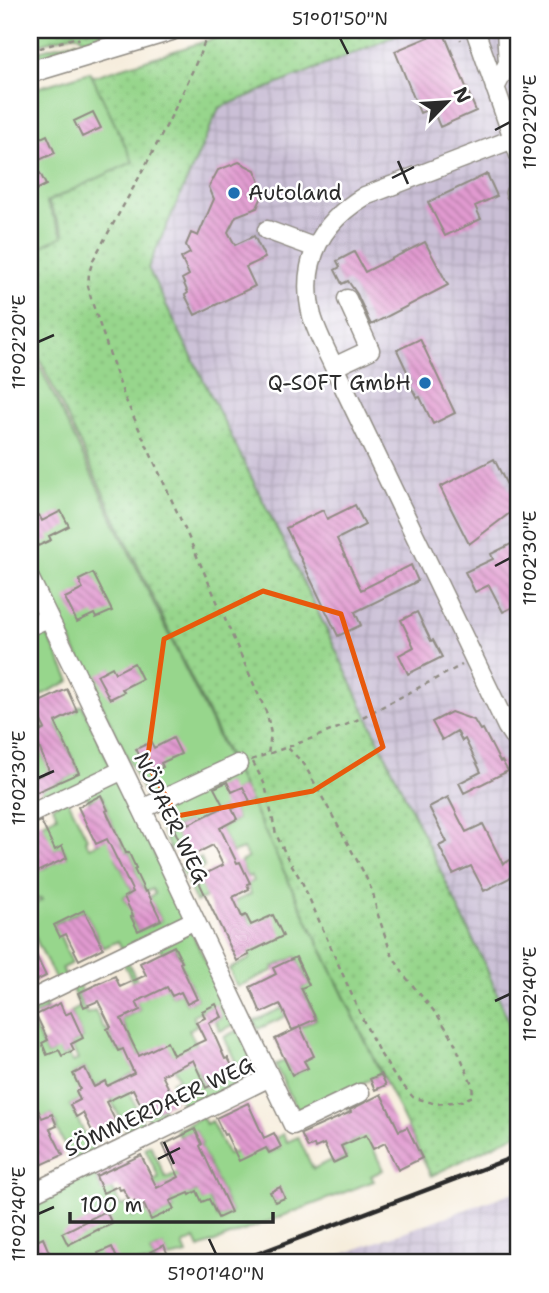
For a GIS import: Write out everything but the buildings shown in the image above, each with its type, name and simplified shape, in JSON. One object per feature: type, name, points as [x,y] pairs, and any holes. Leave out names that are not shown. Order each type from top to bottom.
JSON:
[{"type":"main road","points":[[30,72],[170,30]]},
{"type":"street","points":[[475,30],[516,147],[365,196],[348,206],[332,220],[321,236],[308,276],[308,298],[313,319],[334,367],[507,727],[519,745]]},
{"type":"street","points":[[495,88],[508,63],[506,30]]},
{"type":"street","points":[[267,230],[316,248]]},
{"type":"street","points":[[334,367],[370,349],[346,299]]},
{"type":"street","name":"NÖDAER WEG","points":[[30,579],[270,1077]]},
{"type":"street","points":[[423,598],[440,589]]},
{"type":"street","points":[[30,626],[48,618]]},
{"type":"street","points":[[142,809],[245,762]]},
{"type":"street","points":[[30,814],[123,770]]},
{"type":"street","points":[[30,1000],[195,920]]},
{"type":"street","name":"SÖMMERDAER WEG","points":[[30,1194],[270,1077],[293,1125],[360,1093]]},
{"type":"path","points":[[208,33],[174,111],[93,260],[88,286],[124,396],[267,714],[271,734],[268,754]]},
{"type":"path","points":[[30,51],[77,37],[81,43]]},
{"type":"path","points":[[287,747],[304,764],[364,873],[373,893],[391,953],[404,975],[453,1039],[472,1084],[473,1097],[436,1104],[413,1097],[393,1074],[362,1018],[302,882],[276,834],[265,785],[245,762],[353,722],[464,664]]},
{"type":"highlighted area","points":[[263,591],[341,614],[383,747],[313,791],[177,816],[147,763],[164,639]]},
{"type":"shaded area","points":[[406,30],[519,30],[519,1047],[486,967],[315,606],[148,268],[219,108]]},
{"type":"shaded area","points":[[519,1190],[519,1263],[318,1263]]},
{"type":"green space","points":[[30,30],[110,30],[84,40],[78,35],[71,35],[30,47]]},
{"type":"green space","points":[[241,30],[406,30],[219,108],[148,268],[315,606],[486,967],[519,1047],[519,1133],[431,1176],[30,339],[30,250],[64,233],[48,202],[125,163],[88,78]]},
{"type":"green space","points":[[76,41],[81,50],[30,65],[30,53]]},
{"type":"green space","points":[[90,72],[133,162],[46,202],[63,236],[30,252],[30,90]]},
{"type":"green space","points":[[30,346],[230,762],[148,801],[30,556]]},
{"type":"green space","points":[[42,624],[70,681],[39,696],[43,704],[77,711],[76,708],[82,705],[112,769],[47,800],[36,778],[30,780],[30,695],[35,693],[30,682],[30,662],[37,658],[30,643],[30,630]],"holes":[[[56,724],[79,772],[56,784],[34,735]]]},
{"type":"green space","points":[[235,771],[243,787],[230,794],[236,807],[250,801],[381,1074],[299,1114],[275,1065],[285,1060],[293,1075],[307,1068],[292,1031],[316,1019],[301,988],[309,984],[296,957],[237,987],[229,969],[250,959],[248,953],[251,925],[246,915],[242,917],[240,912],[229,904],[251,894],[247,884],[253,881],[251,876],[247,877],[240,862],[248,858],[243,849],[232,853],[220,828],[237,819],[230,805],[205,816],[192,830],[188,822],[174,828],[182,846],[171,851],[152,811]]},
{"type":"green space","points":[[116,775],[186,921],[123,951],[118,941],[103,948],[84,910],[55,924],[72,963],[62,968],[67,979],[57,983],[34,935],[30,936],[30,907],[42,900],[36,900],[34,896],[30,898],[30,875],[67,857],[62,847],[52,851],[42,823],[57,816],[53,806],[67,798],[89,847],[99,843],[105,834],[124,849],[102,796],[89,801],[84,791]],"holes":[[[128,851],[136,868],[134,869],[145,892],[152,889],[155,894],[149,897],[161,920],[138,931],[131,917],[142,911],[127,903],[124,897],[133,892],[116,858]]]},
{"type":"green space","points":[[201,858],[204,867],[184,877],[180,868]]},
{"type":"green space","points":[[197,878],[207,897],[196,902],[187,883]]},
{"type":"green space","points":[[189,927],[236,1024],[220,1031],[215,1020],[221,1017],[215,1005],[193,1015],[197,1025],[189,1030],[210,1066],[198,1072],[206,1087],[240,1071],[224,1037],[238,1030],[260,1073],[185,1109],[172,1082],[179,1078],[170,1058],[146,1053],[139,1056],[121,1019],[140,1010],[135,999],[136,988],[122,960],[126,958],[145,997],[162,976],[172,996],[181,992],[187,1004],[197,999],[180,963],[182,961],[175,947],[162,952],[157,942]]},
{"type":"green space","points":[[77,981],[82,991],[78,994],[87,1014],[95,1011],[118,1051],[123,1049],[126,1056],[130,1054],[138,1071],[116,1082],[122,1094],[129,1091],[146,1128],[129,1136],[105,1082],[94,1086],[85,1068],[73,1074],[80,1089],[80,1100],[70,1105],[95,1153],[73,1163],[52,1114],[35,1128],[30,1118],[30,1018],[47,1055],[53,1052],[57,1045],[62,1056],[68,1053],[73,1062],[78,1060],[71,1044],[83,1038],[71,1012],[80,1007],[70,985]]},
{"type":"green space","points":[[42,998],[47,1009],[30,1018],[30,1004]]},
{"type":"green space","points":[[282,1008],[286,1016],[258,1029],[254,1021]]},
{"type":"green space","points":[[163,1107],[168,1117],[151,1126],[146,1115]]},
{"type":"green space","points":[[350,1109],[357,1125],[362,1123],[383,1170],[371,1176],[374,1181],[199,1248],[195,1239],[183,1245],[187,1254],[169,1258],[163,1246],[150,1252],[156,1263],[30,1263],[30,1200],[93,1170],[102,1190],[111,1186],[121,1206],[127,1204],[133,1217],[147,1210],[152,1220],[174,1209],[170,1201],[172,1200],[136,1189],[159,1178],[145,1148],[150,1145],[166,1178],[179,1172],[190,1195],[197,1191],[209,1199],[218,1218],[231,1212],[195,1130],[179,1137],[176,1130],[202,1117],[206,1124],[211,1121],[228,1155],[266,1148],[269,1153],[280,1148],[276,1138],[283,1134],[287,1142],[298,1137],[313,1169],[346,1157],[341,1147],[360,1137],[347,1110]]},
{"type":"railway","points":[[233,1263],[519,1155]]},
{"type":"place","name":"Autoland","points":[[234,193]]},
{"type":"place","name":"Q-SOFT GmbH","points":[[425,383]]}]
